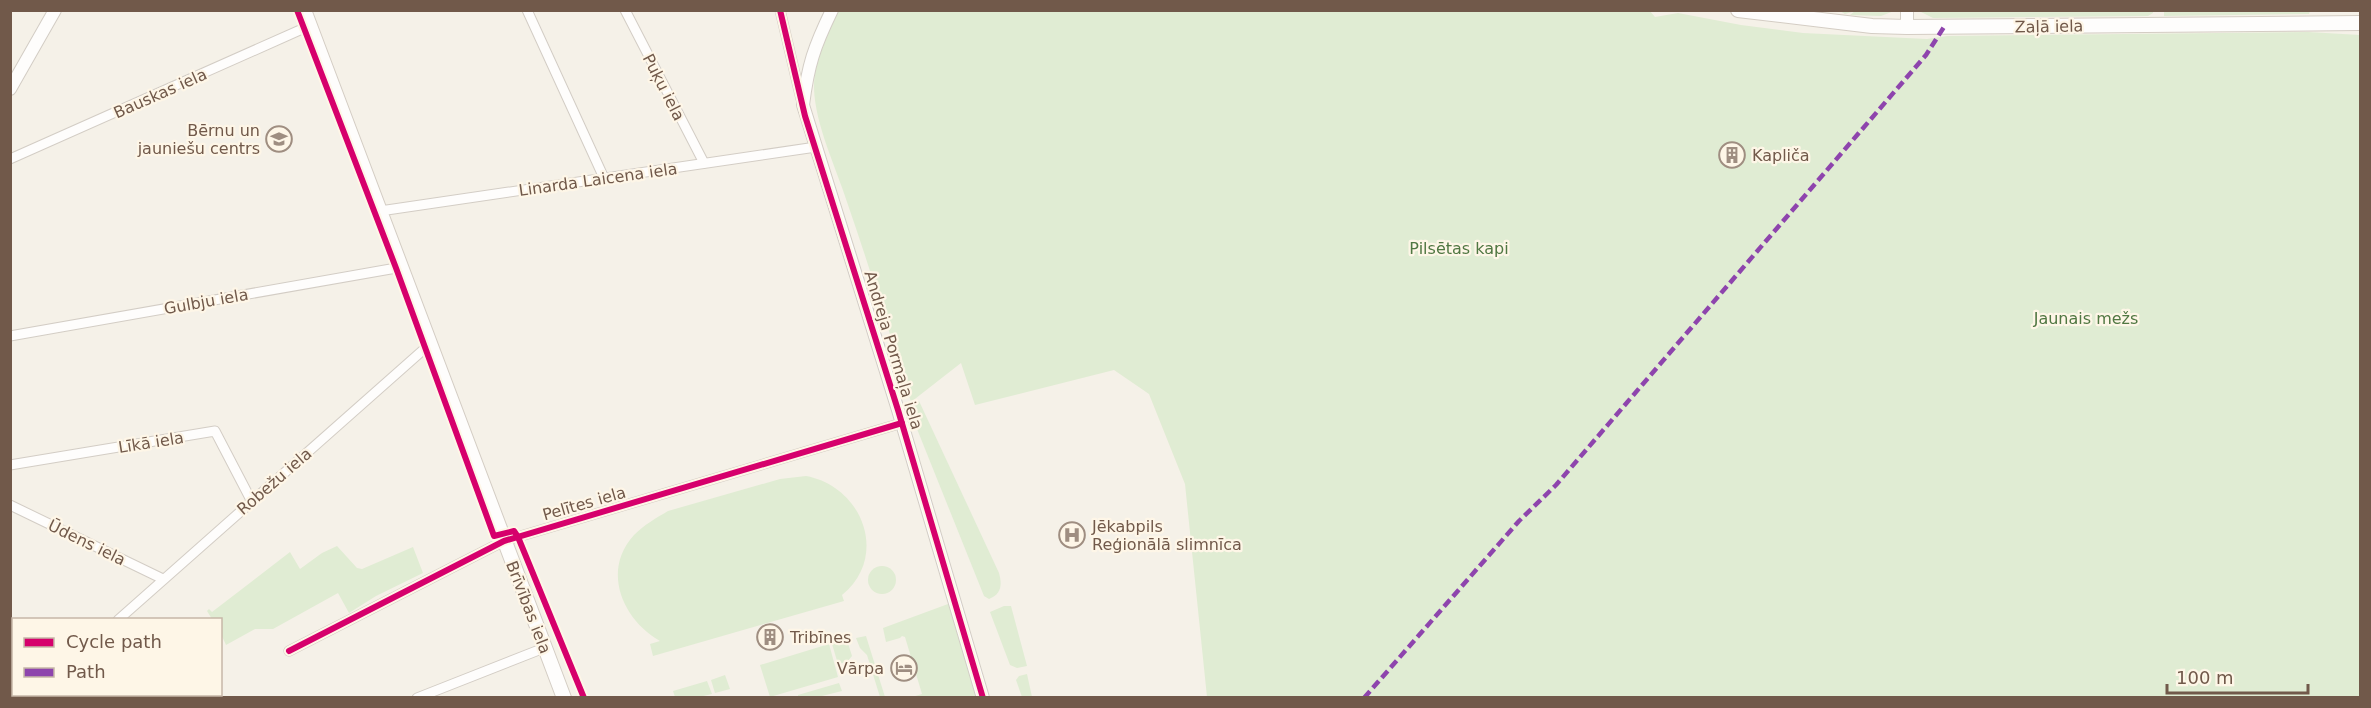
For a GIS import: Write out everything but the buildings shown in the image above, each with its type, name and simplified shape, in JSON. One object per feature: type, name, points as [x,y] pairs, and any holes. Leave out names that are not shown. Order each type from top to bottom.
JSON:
[{"type":"main road","name":"Brīvības iela","points":[[304,10],[564,698]]},
{"type":"main road","name":"Zaļā iela","points":[[1738,10],[1907,27],[2361,24]]},
{"type":"street","points":[[10,89],[55,10]]},
{"type":"street","points":[[527,10],[604,178]]},
{"type":"street","name":"Puķu iela","points":[[625,10],[704,163]]},
{"type":"street","name":"Andreja Pormaļa iela","points":[[780,10],[803,105],[902,423],[982,698]]},
{"type":"street","points":[[803,105],[807,74],[814,47],[832,10]]},
{"type":"street","points":[[1907,10],[1907,27]]},
{"type":"street","name":"Bauskas iela","points":[[10,159],[309,26]]},
{"type":"street","name":"Linarda Laicena iela","points":[[380,211],[816,147]]},
{"type":"street","name":"Gulbju iela","points":[[10,336],[402,267]]},
{"type":"street","name":"Robežu iela","points":[[120,618],[431,343]]},
{"type":"street","name":"Pelītes iela","points":[[289,651],[504,542],[902,423]]},
{"type":"street","name":"Līkā iela","points":[[10,465],[215,431],[251,500]]},
{"type":"street","name":"Ūdens iela","points":[[10,505],[163,579]]},
{"type":"street","points":[[417,698],[544,648]]},
{"type":"green space","points":[[839,10],[1649,10],[1655,17],[1678,13],[1741,25],[1803,33],[1927,39],[1947,36],[2308,32],[2360,35],[2360,697],[1207,697],[1185,484],[1149,394],[1114,370],[975,405],[961,363],[911,402],[864,252],[822,131],[815,102],[814,88],[818,57]]},
{"type":"green space","points":[[1840,10],[1894,11],[1881,16],[1850,15],[1855,11],[1845,14]]},
{"type":"green space","points":[[2310,10],[2309,14],[2164,16],[2164,11]]},
{"type":"green space","points":[[1919,11],[2153,11],[2148,16],[1933,18]]},
{"type":"green space","points":[[919,401],[999,573],[1001,581],[999,591],[989,599],[984,596],[909,409]]},
{"type":"green space","points":[[806,476],[826,482],[842,493],[855,508],[863,525],[866,543],[864,561],[857,579],[842,595],[844,601],[653,656],[650,644],[660,641],[636,621],[627,608],[618,579],[619,564],[624,549],[634,535],[668,511],[780,479]]},
{"type":"green space","points":[[337,546],[357,568],[362,569],[413,547],[423,573],[376,596],[349,613],[338,593],[273,629],[255,629],[226,645],[222,636],[222,618],[211,618],[207,611],[209,609],[212,612],[290,552],[300,569],[322,553]]},
{"type":"green space","points":[[882,566],[892,570],[896,580],[892,590],[882,594],[872,590],[868,580],[872,570]]},
{"type":"green space","points":[[948,604],[977,697],[912,697],[922,694],[905,637],[886,642],[883,628]]},
{"type":"green space","points":[[1004,606],[1011,606],[1027,666],[1017,668],[1010,665],[990,612]]},
{"type":"green space","points":[[866,636],[885,697],[880,697],[867,655],[860,648],[856,638]]},
{"type":"green space","points":[[847,640],[852,656],[847,662],[838,664],[832,644]]},
{"type":"green space","points":[[829,644],[838,677],[770,697],[760,665]]},
{"type":"green space","points":[[1027,674],[1032,697],[1022,697],[1016,680],[1019,676]]},
{"type":"green space","points":[[725,675],[730,689],[715,693],[711,680]]},
{"type":"green space","points":[[707,681],[712,694],[699,697],[675,697],[673,691]]},
{"type":"green space","points":[[839,683],[842,691],[818,697],[798,697],[798,695]]},
{"type":"marked path","points":[[1364,698],[1519,521],[1556,485],[1926,55],[1944,27]]},
{"type":"cycle path","points":[[297,10],[396,268],[494,536],[514,531],[518,537],[584,698]]},
{"type":"cycle path","points":[[780,10],[805,116],[898,410],[983,698]]},
{"type":"cycle path","points":[[289,651],[504,541],[902,423]]},
{"type":"place","name":"Bērnu un jauniešu centrs","points":[[279,139]]},
{"type":"place","name":"Kapliča","points":[[1732,155]]},
{"type":"place","name":"Jēkabpils Reģionālā slimnīca","points":[[1072,535]]},
{"type":"place","name":"Tribīnes","points":[[770,637]]},
{"type":"place","name":"Vārpa","points":[[904,668]]},
{"type":"park label","name":"Pilsētas kapi","points":[[1459,248]]},
{"type":"park label","name":"Jaunais mežs","points":[[2086,318]]}]
